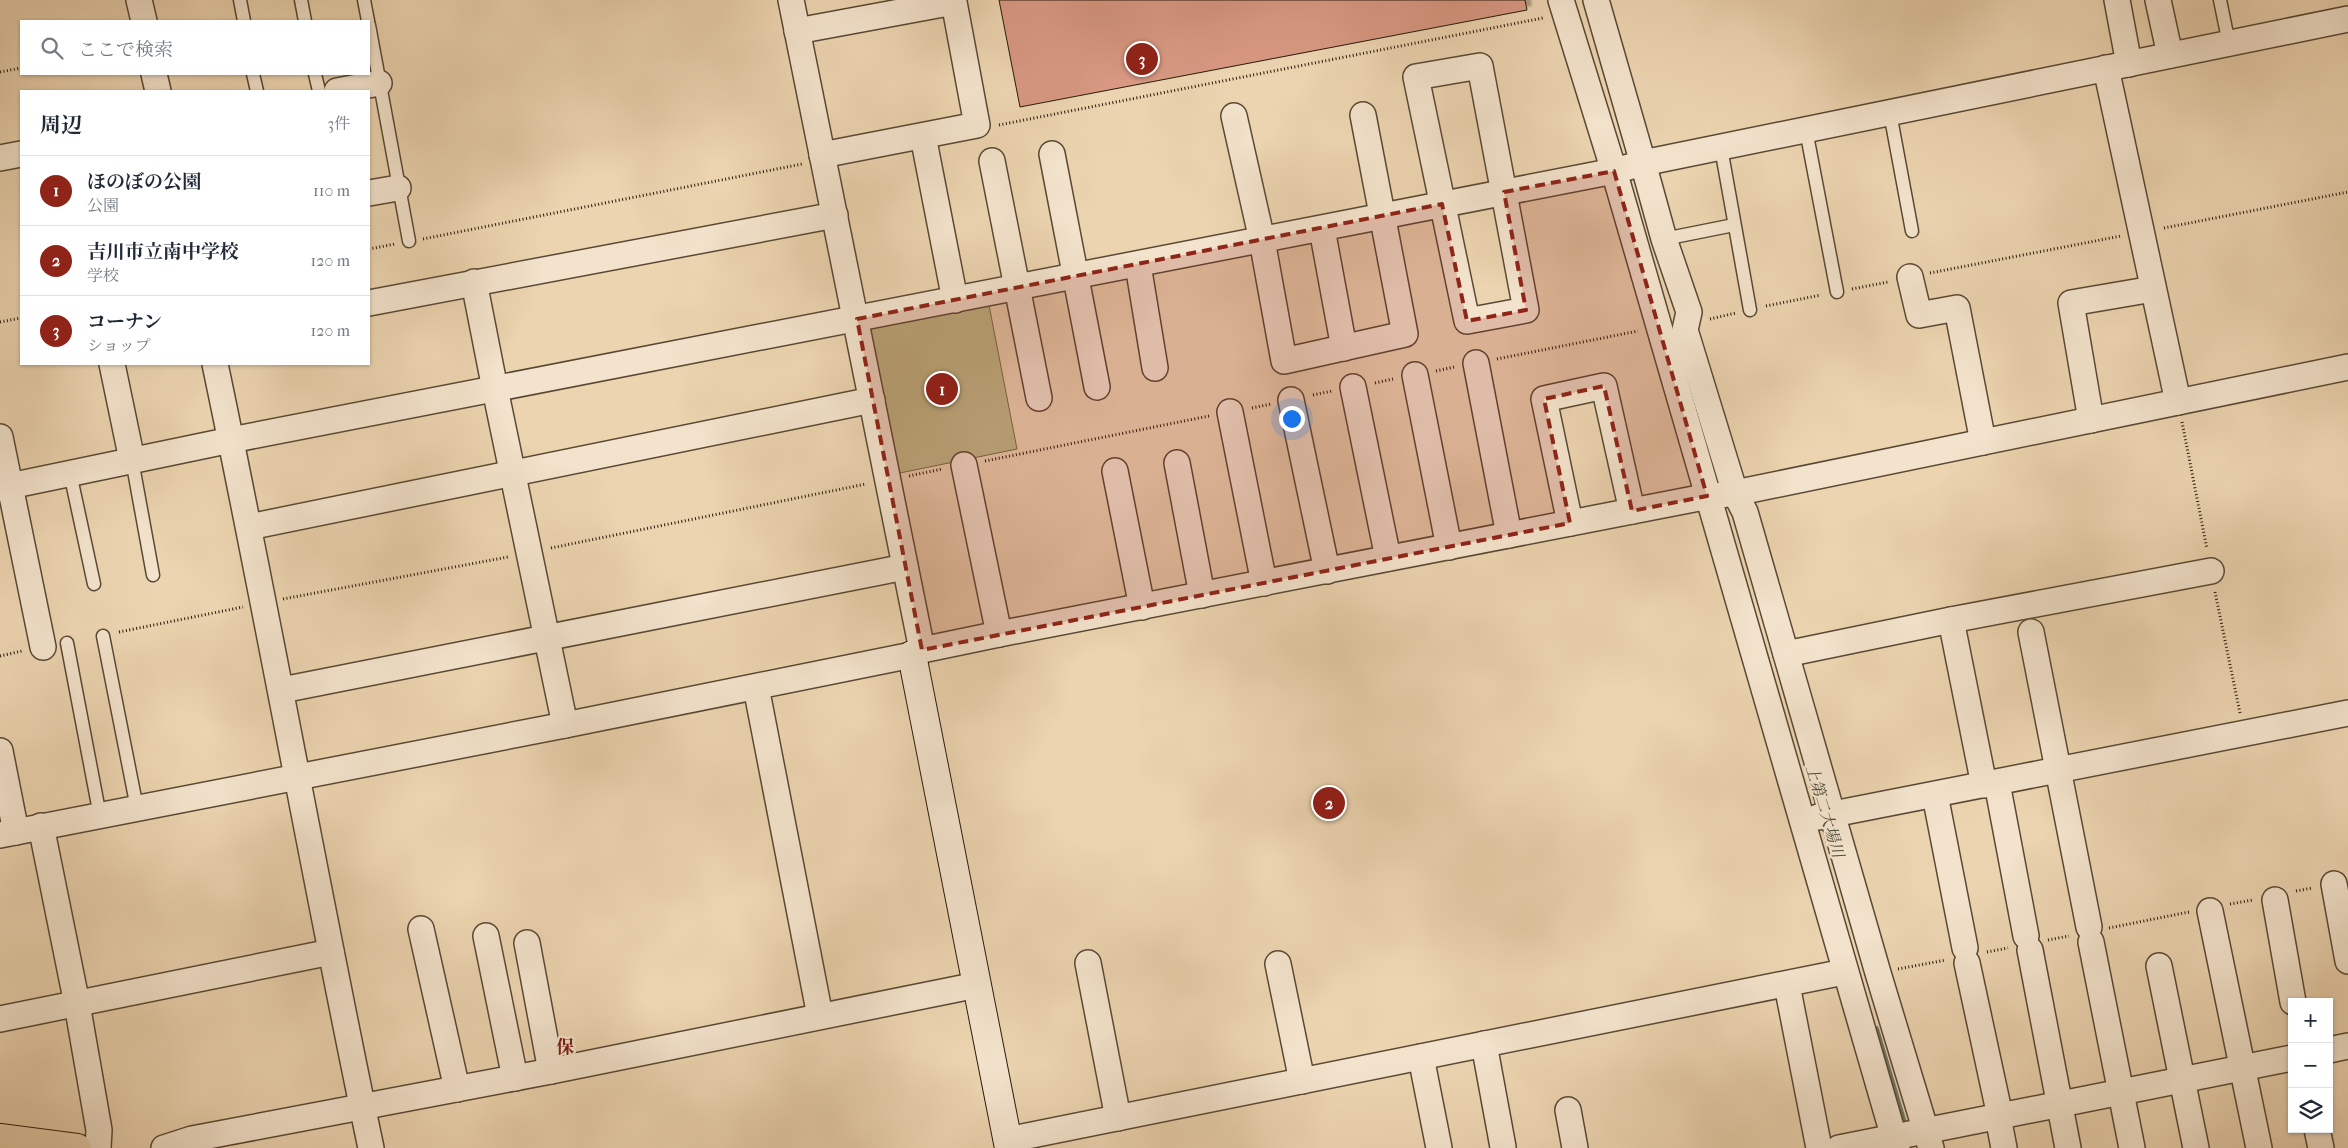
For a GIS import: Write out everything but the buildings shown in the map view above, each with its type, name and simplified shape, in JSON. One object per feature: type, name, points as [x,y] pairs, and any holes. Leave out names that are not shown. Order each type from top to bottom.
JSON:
[{"type":"main road","points":[[0,1138],[77,1148]]},
{"type":"street","points":[[139,0],[144,20]]},
{"type":"street","points":[[791,0],[857,319],[905,567],[917,652],[1008,1144],[1118,1118],[1787,985],[1844,972]]},
{"type":"street","points":[[1596,0],[1659,327],[1723,494],[1746,512],[1878,973],[1929,1139]]},
{"type":"street","points":[[2117,0],[2118,66],[2141,232],[2178,402]]},
{"type":"street","points":[[2158,0],[2170,55]]},
{"type":"street","points":[[797,31],[954,2],[977,125],[822,155]]},
{"type":"street","points":[[1563,7],[1628,167],[1664,239],[1689,312],[1685,330],[1802,822],[1844,972],[1895,1142]]},
{"type":"street","points":[[5,487],[231,440],[1322,229],[2348,19]]},
{"type":"street","points":[[1480,66],[1526,310],[1467,321],[1442,204],[1416,77],[1480,66]]},
{"type":"street","points":[[154,75],[158,90]]},
{"type":"street","points":[[342,90],[379,83]]},
{"type":"street","points":[[1234,116],[1262,240],[1284,361],[1405,334],[1363,115]]},
{"type":"street","points":[[923,136],[955,300]]},
{"type":"street","points":[[0,158],[20,154]]},
{"type":"street","points":[[1052,154],[1097,387]]},
{"type":"street","points":[[992,161],[1039,398]]},
{"type":"street","points":[[370,193],[398,188]]},
{"type":"street","points":[[370,304],[474,282],[835,214]]},
{"type":"street","points":[[1322,229],[1344,348]]},
{"type":"street","points":[[1138,264],[1154,368]]},
{"type":"street","points":[[1910,277],[1918,314],[1957,308],[1983,442]]},
{"type":"street","points":[[474,282],[565,726]]},
{"type":"street","points":[[2091,420],[2071,304],[2153,289]]},
{"type":"street","points":[[1476,363],[1509,535]]},
{"type":"street","points":[[112,365],[132,460]]},
{"type":"street","points":[[215,365],[265,602],[331,952],[371,1148]]},
{"type":"street","points":[[0,751],[8,834],[298,776],[565,726],[998,634],[1723,494],[2348,367]]},
{"type":"street","points":[[1415,375],[1449,546]]},
{"type":"street","points":[[1570,523],[1544,399],[1604,386],[1632,511]]},
{"type":"street","points":[[1353,387],[1388,558]]},
{"type":"street","points":[[249,527],[872,400]]},
{"type":"street","points":[[1291,400],[1326,571]]},
{"type":"street","points":[[1230,412],[1264,583]]},
{"type":"street","points":[[0,437],[5,487],[43,647]]},
{"type":"street","points":[[1177,463],[1202,596]]},
{"type":"street","points":[[964,465],[998,634]]},
{"type":"street","points":[[1115,471],[1142,606]]},
{"type":"street","points":[[282,690],[905,567]]},
{"type":"street","points":[[1786,654],[1951,620],[2211,571]]},
{"type":"street","points":[[1951,620],[2028,943],[2068,1148]]},
{"type":"street","points":[[2031,632],[2132,1148]]},
{"type":"street","points":[[756,686],[820,1016]]},
{"type":"street","points":[[1802,822],[1833,813],[1935,795],[2348,713]]},
{"type":"street","points":[[1935,795],[2004,1148]]},
{"type":"street","points":[[42,826],[77,1004],[99,1130],[98,1148]]},
{"type":"street","points":[[2334,884],[2348,961]]},
{"type":"street","points":[[2275,900],[2292,998]]},
{"type":"street","points":[[2210,911],[2259,1148]]},
{"type":"street","points":[[420,928],[457,1089]]},
{"type":"street","points":[[486,936],[514,1078]]},
{"type":"street","points":[[527,943],[551,1071]]},
{"type":"street","points":[[0,1019],[331,952]]},
{"type":"street","points":[[1088,963],[1118,1118]]},
{"type":"street","points":[[1278,964],[1302,1081]]},
{"type":"street","points":[[2159,966],[2196,1148]]},
{"type":"street","points":[[164,1148],[192,1138],[551,1071],[978,985]]},
{"type":"street","points":[[1787,985],[1819,1148]]},
{"type":"street","points":[[1484,1044],[1503,1148]]},
{"type":"street","points":[[2333,1049],[2348,1046]]},
{"type":"street","points":[[1421,1057],[1439,1148]]},
{"type":"street","points":[[1839,1148],[1929,1139],[1999,1116],[2288,1059]]},
{"type":"street","points":[[1568,1110],[1575,1148]]},
{"type":"street","points":[[2318,1133],[2321,1148]]},
{"type":"lane","points":[[240,0],[244,20]]},
{"type":"lane","points":[[301,0],[305,20]]},
{"type":"lane","points":[[364,0],[368,20]]},
{"type":"lane","points":[[2220,0],[2229,44]]},
{"type":"lane","points":[[370,31],[409,241]]},
{"type":"lane","points":[[253,75],[257,90]]},
{"type":"lane","points":[[315,75],[318,90]]},
{"type":"lane","points":[[1890,113],[1912,231]]},
{"type":"lane","points":[[1806,130],[1837,292]]},
{"type":"lane","points":[[1721,148],[1750,310]]},
{"type":"lane","points":[[1664,239],[1734,225]]},
{"type":"lane","points":[[132,460],[153,575]]},
{"type":"lane","points":[[70,474],[94,584]]},
{"type":"lane","points":[[103,636],[137,808]]},
{"type":"lane","points":[[67,643],[100,816]]},
{"type":"path","points":[[977,125],[985,128],[1563,7]]},
{"type":"path","points":[[0,72],[20,68]]},
{"type":"path","points":[[370,249],[804,163],[822,155]]},
{"type":"path","points":[[1687,320],[1697,321],[1910,277],[2348,192]]},
{"type":"path","points":[[0,322],[20,318]]},
{"type":"path","points":[[103,636],[265,602],[530,553],[1659,327]]},
{"type":"path","points":[[0,656],[43,647]]},
{"type":"highlighted area","points":[[1614,171],[1707,496],[1632,511],[1604,386],[1544,399],[1570,523],[922,650],[857,319],[1442,204],[1467,321],[1526,310],[1504,192]]},
{"type":"shaded area","points":[[988,300],[1017,449],[895,474],[867,329]]},
{"type":"waterway","name":"上第二大場川","points":[[1876,1029],[1906,1130]]},
{"type":"place","name":"コーナン","points":[[1142,59]]},
{"type":"place","name":"ほのぼの公園","points":[[942,389]]},
{"type":"place","name":"吉川市立南中学校","points":[[1329,803]]},
{"type":"district","name":"保","points":[[565,1047]]}]
